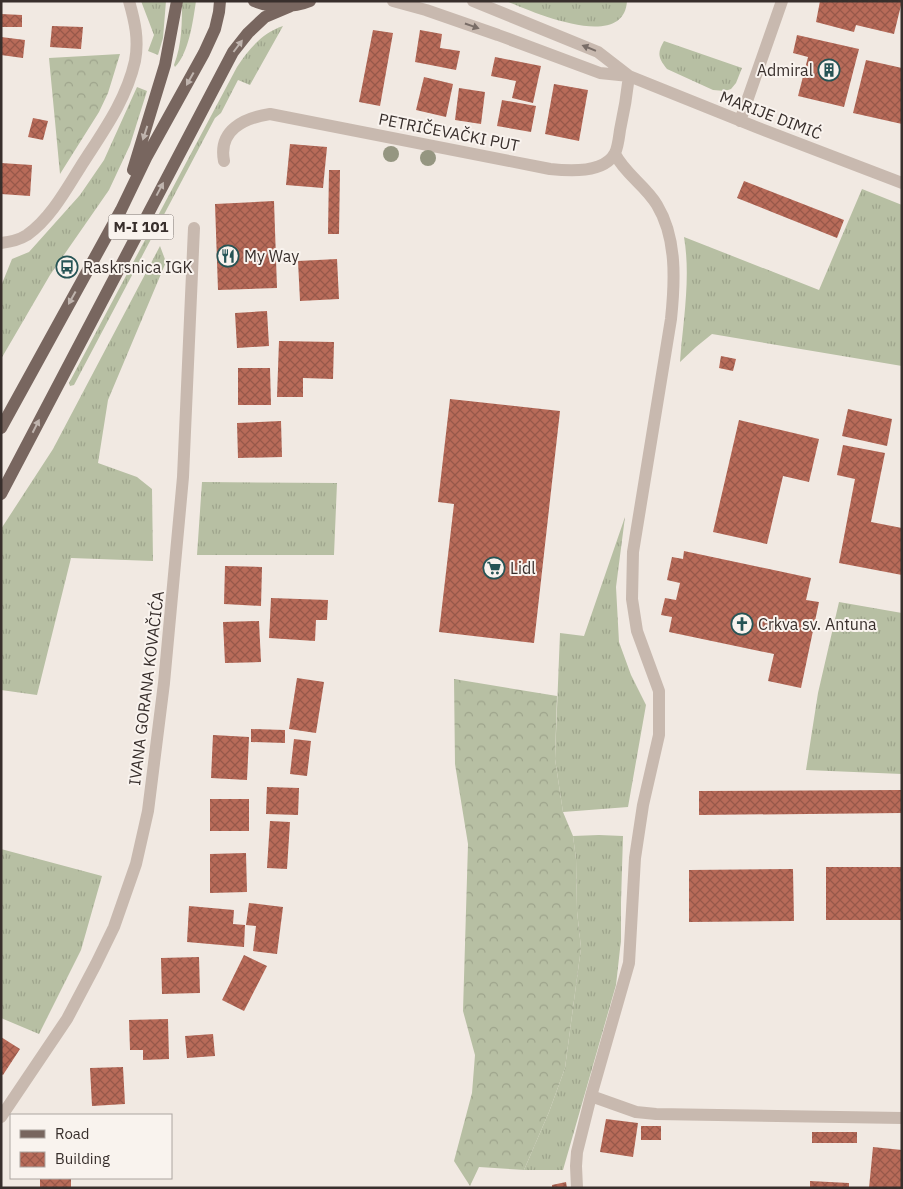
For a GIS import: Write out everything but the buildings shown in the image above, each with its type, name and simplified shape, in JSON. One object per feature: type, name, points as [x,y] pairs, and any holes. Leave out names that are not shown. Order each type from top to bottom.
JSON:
[{"type":"main road","points":[[120,210],[165,65],[177,1]]},
{"type":"main road","name":"M-I 101","points":[[1,428],[204,53],[215,29],[220,1]]},
{"type":"main road","name":"M-I 101","points":[[254,1],[275,6],[291,6]]},
{"type":"main road","name":"M-I 101","points":[[1,494],[233,52],[248,33],[265,17],[291,6],[310,1]]},
{"type":"street","points":[[1,243],[11,242],[26,235],[51,210],[105,130],[121,102],[132,73],[137,46],[137,35],[129,1]]},
{"type":"street","name":"MARIJE DIMIĆ","points":[[393,1],[498,35],[600,73],[628,76],[902,183]]},
{"type":"street","name":"MARIJE DIMIĆ","points":[[474,1],[598,52],[628,76]]},
{"type":"street","points":[[740,121],[782,1]]},
{"type":"street","points":[[577,1188],[575,1181],[577,1152],[629,964],[635,858],[643,805],[659,735],[659,691],[637,631],[632,598],[633,552],[672,319],[674,290],[672,251],[668,230],[656,204],[627,172],[615,154],[626,102],[628,76]]},
{"type":"street","name":"PETRIČEVAČKI PUT","points":[[224,161],[222,152],[225,141],[240,122],[270,114],[550,169],[584,170],[599,166],[615,154]]},
{"type":"street","name":"IVANA GORANA KOVAČIĆA","points":[[1,1117],[62,1026],[81,995],[100,957],[114,927],[136,864],[146,820],[164,682],[183,477],[194,228]]},
{"type":"street","points":[[591,1096],[636,1112],[656,1114],[902,1118]]},
{"type":"green space","points":[[141,1],[166,1],[163,38],[158,55],[148,51],[154,35]]},
{"type":"green space","points":[[182,1],[196,1],[187,45],[184,54],[175,67],[181,33]]},
{"type":"green space","points":[[506,1],[627,1],[622,16],[610,24],[594,26],[554,19]]},
{"type":"green space","points":[[283,26],[250,85],[238,80],[221,113],[215,118],[74,385],[70,386],[69,383],[237,67],[262,37]]},
{"type":"green space","points":[[664,41],[742,68],[736,83],[731,89],[725,91],[713,90],[667,69],[660,55],[660,49]]},
{"type":"green space","points":[[120,54],[108,93],[99,112],[60,174],[49,58]]},
{"type":"green space","points":[[137,87],[147,91],[130,145],[109,190],[50,275],[1,359],[1,286],[12,259],[29,252],[80,195],[104,160]]},
{"type":"green space","points":[[862,189],[902,205],[902,366],[712,334],[680,362],[687,284],[684,237],[819,290]]},
{"type":"green space","points":[[160,246],[166,262],[108,400],[98,463],[137,477],[152,489],[153,561],[71,558],[37,695],[1,690],[1,529],[53,449]]},
{"type":"green space","points":[[202,482],[337,483],[334,555],[197,555]]},
{"type":"green space","points":[[625,517],[616,587],[619,642],[631,675],[646,705],[628,807],[563,812],[555,759],[560,633],[584,636]]},
{"type":"green space","points":[[839,602],[902,613],[902,774],[806,770],[818,693]]},
{"type":"green space","points":[[454,679],[557,696],[555,759],[563,812],[573,836],[581,948],[565,1068],[549,1112],[524,1170],[479,1167],[470,1186],[454,1161],[472,1093],[475,1055],[463,1011],[468,844],[455,764]]},
{"type":"green space","points":[[573,836],[623,836],[621,940],[616,985],[563,1170],[524,1170],[549,1112],[565,1068],[581,948]]},
{"type":"green space","points":[[1,849],[102,876],[81,950],[39,1034],[1,1018]]},
{"type":"place","name":"Admiral","points":[[829,70]]},
{"type":"place","name":"My Way","points":[[228,256]]},
{"type":"place","name":"Raskrsnica IGK","points":[[67,267]]},
{"type":"place","name":"Lidl","points":[[494,568]]},
{"type":"place","name":"Crkva sv. Antuna","points":[[742,624]]}]
